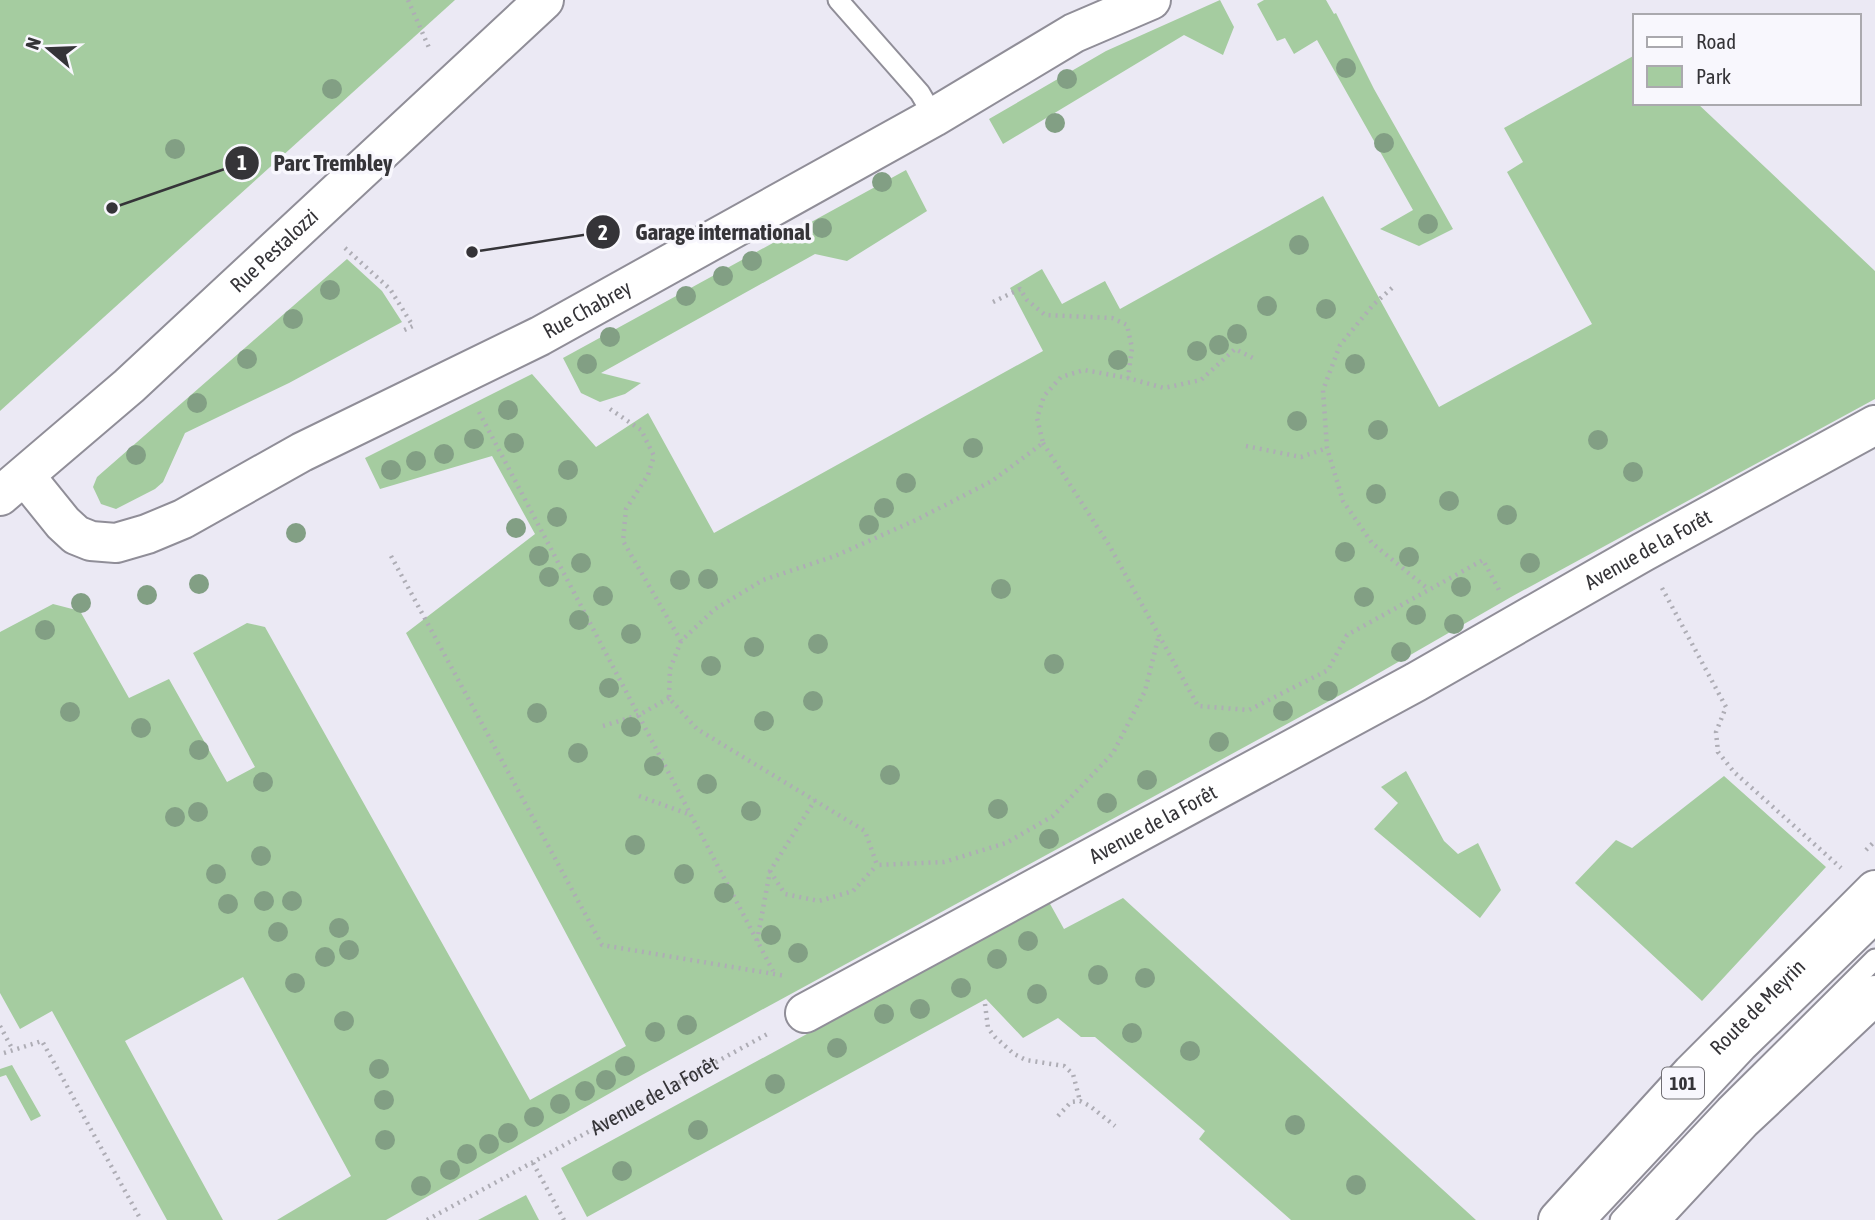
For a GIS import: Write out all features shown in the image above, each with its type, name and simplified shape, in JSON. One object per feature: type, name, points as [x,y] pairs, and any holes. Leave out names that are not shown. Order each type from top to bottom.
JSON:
[{"type":"street","name":"Rue Pestalozzi","points":[[13,486],[140,377],[544,0]]},
{"type":"street","name":"Rue Chabrey","points":[[13,486],[50,508],[76,535],[91,541],[116,543],[183,519],[302,452],[540,335],[934,117],[1074,33],[1151,0]]},
{"type":"street","name":"Avenue de la Forêt","points":[[816,1007],[1237,780],[1875,425]]},
{"type":"street","name":"Route de Meyrin","points":[[1558,1220],[1861,882]]},
{"type":"street","points":[[1649,1220],[1741,1121],[1875,995]]},
{"type":"lane","points":[[838,0],[920,93],[934,117]]},
{"type":"lane","points":[[1587,1220],[1746,1050],[1875,925]]},
{"type":"lane","points":[[1620,1220],[1745,1087],[1875,959]]},
{"type":"path","points":[[408,0],[431,52]]},
{"type":"path","points":[[345,248],[390,289],[413,326],[400,332]]},
{"type":"path","points":[[1392,288],[1373,305],[1340,345],[1323,390],[1327,448],[1343,501],[1372,543],[1427,589]]},
{"type":"path","points":[[993,302],[1020,289],[1027,300],[1045,315],[1112,318],[1127,325],[1132,348],[1128,378]]},
{"type":"path","points":[[1257,360],[1235,349],[1201,380],[1164,388],[1084,370],[1061,377],[1044,396],[1037,418],[1043,443],[1109,545],[1198,706],[1249,710],[1328,670],[1347,635],[1483,560],[1518,625]]},
{"type":"path","points":[[610,410],[640,430],[653,456],[648,475],[626,509],[623,541],[681,641]]},
{"type":"path","points":[[479,411],[773,972]]},
{"type":"path","points":[[877,865],[865,831],[697,729],[669,698],[670,669],[681,641],[715,609],[763,580],[835,556],[916,520],[992,481],[1043,443]]},
{"type":"path","points":[[1246,446],[1301,457],[1327,448]]},
{"type":"path","points":[[1643,552],[1726,707],[1716,732],[1718,752],[1734,772],[1861,882]]},
{"type":"path","points":[[391,556],[602,945],[773,972],[807,982],[816,1007]]},
{"type":"path","points":[[770,871],[785,894],[819,901],[853,891],[877,865],[944,862],[1006,843],[1053,816],[1113,752],[1145,691],[1159,635]]},
{"type":"path","points":[[603,726],[639,715],[669,698]]},
{"type":"path","points":[[639,796],[691,815]]},
{"type":"path","points":[[757,941],[770,871],[815,800]]},
{"type":"path","points":[[985,1004],[988,1028],[995,1037],[1014,1054],[1026,1060],[1064,1066],[1073,1074],[1080,1101]]},
{"type":"path","name":"Avenue de la Forêt","points":[[427,1220],[816,1007]]},
{"type":"path","points":[[0,1026],[13,1050]]},
{"type":"path","points":[[4,1053],[43,1041],[141,1220]]},
{"type":"path","points":[[1058,1116],[1071,1102],[1080,1101],[1115,1126]]},
{"type":"path","points":[[533,1163],[564,1220]]},
{"type":"green space","points":[[0,0],[455,0],[0,411]]},
{"type":"green space","points":[[1220,0],[1234,27],[1223,55],[1184,35],[1003,144],[989,119],[1106,51]]},
{"type":"green space","points":[[1264,0],[1326,0],[1334,14],[1336,13],[1374,89],[1453,229],[1419,246],[1380,229],[1413,210],[1317,40],[1294,54],[1285,38],[1277,41],[1257,4]]},
{"type":"green space","points":[[1633,56],[1633,105],[1699,105],[1875,271],[1875,399],[1511,597],[1353,688],[642,1075],[386,1220],[277,1220],[351,1176],[243,977],[125,1041],[223,1220],[167,1220],[52,1011],[20,1029],[0,993],[0,632],[53,604],[80,611],[129,698],[169,679],[227,782],[255,767],[193,653],[247,623],[265,627],[530,1100],[626,1046],[406,633],[535,534],[492,456],[380,489],[365,458],[532,374],[596,447],[648,413],[714,533],[1043,351],[1010,288],[1042,269],[1062,304],[1105,281],[1120,309],[1323,196],[1439,407],[1592,324],[1507,172],[1523,162],[1504,128]]},
{"type":"green space","points":[[906,170],[927,211],[847,261],[815,254],[601,373],[641,383],[625,394],[600,402],[581,393],[563,358]]},
{"type":"green space","points":[[347,259],[382,291],[402,322],[289,383],[185,433],[163,482],[155,489],[116,509],[101,504],[93,487],[97,477]]},
{"type":"green space","points":[[1406,771],[1444,841],[1458,854],[1478,843],[1501,890],[1480,918],[1374,829],[1398,803],[1381,787]]},
{"type":"green space","points":[[1724,776],[1826,867],[1702,1001],[1575,883],[1616,840],[1632,848]]},
{"type":"green space","points":[[1123,898],[1476,1220],[1291,1220],[1199,1139],[1205,1131],[1095,1037],[1081,1037],[1058,1018],[1023,1038],[986,999],[587,1217],[561,1168],[1049,902],[1064,929]]},
{"type":"green space","points":[[12,1065],[41,1116],[31,1121],[6,1075],[0,1077],[0,1069]]},
{"type":"green space","points":[[526,1195],[539,1220],[478,1220]]},
{"type":"place","name":"Parc Trembley","points":[[112,208]]},
{"type":"place","name":"Garage international","points":[[472,252]]}]
